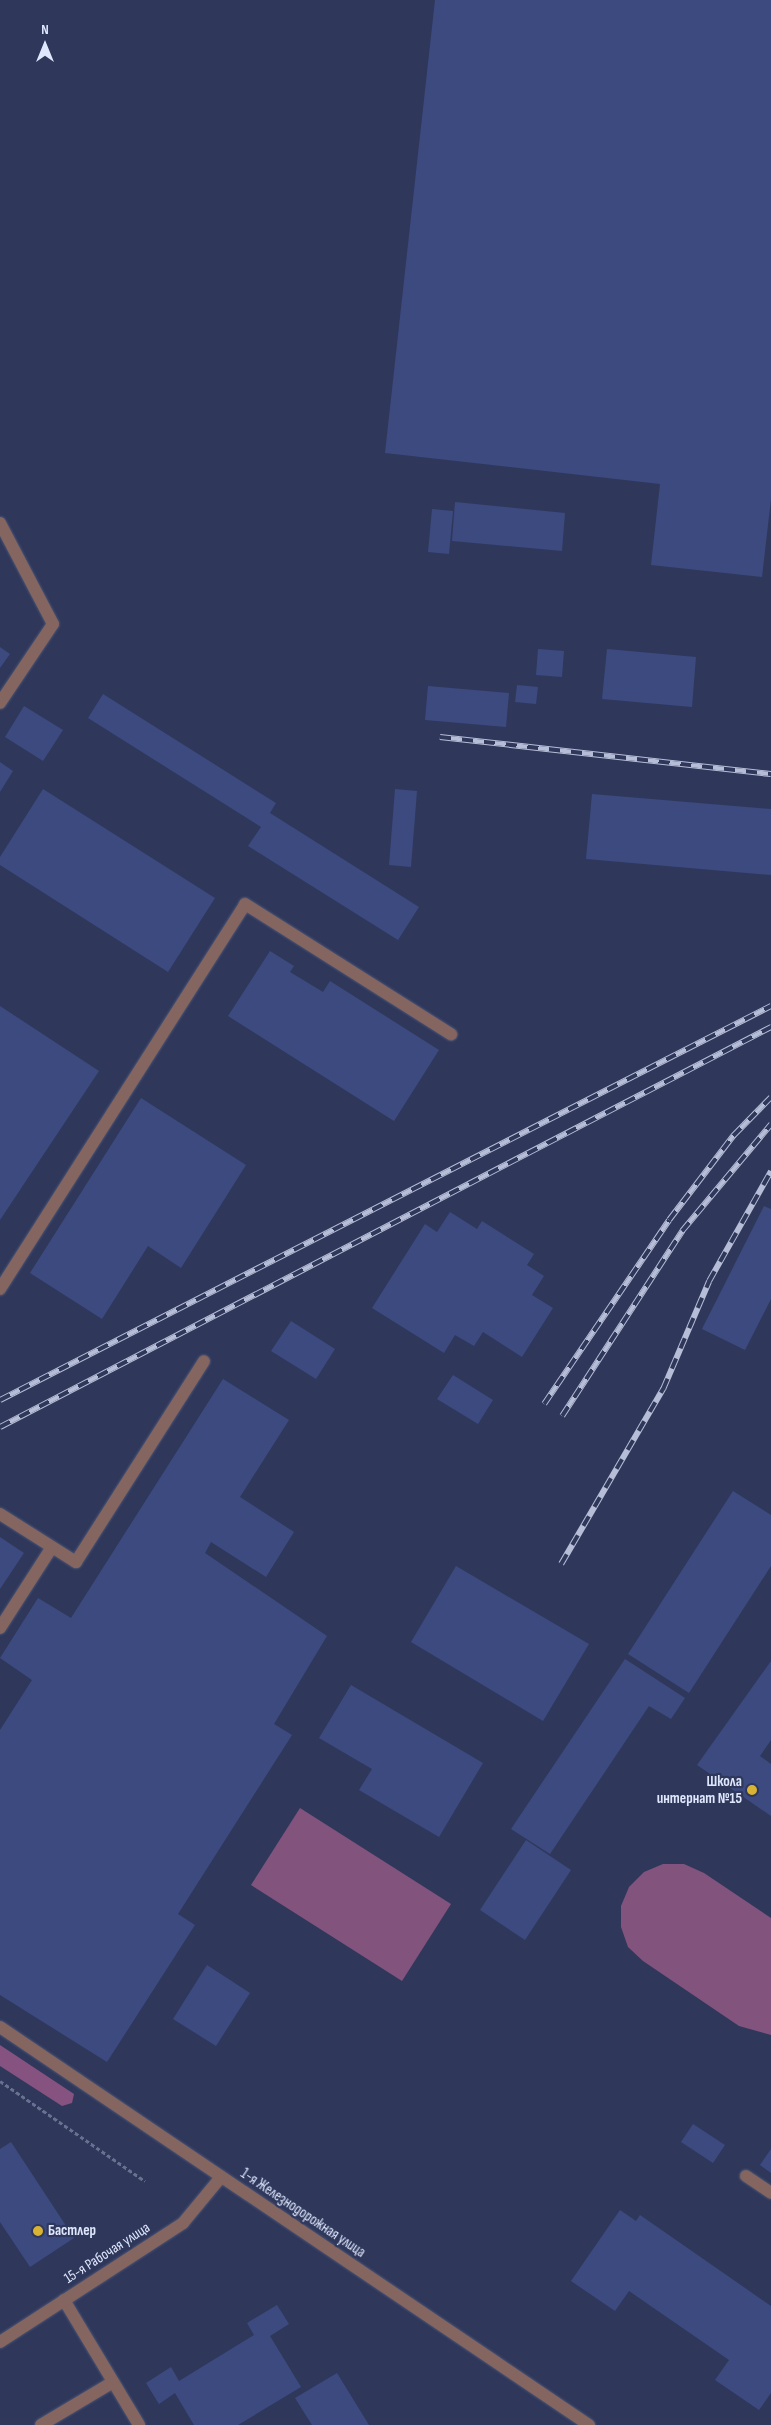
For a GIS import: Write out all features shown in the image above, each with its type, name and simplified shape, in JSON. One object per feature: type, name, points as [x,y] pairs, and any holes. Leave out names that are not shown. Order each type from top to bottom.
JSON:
[{"type":"street","points":[[0,523],[53,624],[0,704]]},
{"type":"street","points":[[0,1289],[244,904],[451,1034]]},
{"type":"street","points":[[0,1514],[76,1562],[204,1361]]},
{"type":"street","points":[[0,1628],[52,1547]]},
{"type":"street","name":"1-я Железнодорожная улица","points":[[0,2028],[589,2425]]},
{"type":"street","points":[[746,2176],[771,2193]]},
{"type":"street","name":"15-я Рабочая улица","points":[[0,2342],[183,2223],[221,2178]]},
{"type":"street","points":[[64,2300],[139,2425]]},
{"type":"street","points":[[41,2425],[113,2382]]},
{"type":"path","points":[[0,2081],[145,2181]]},
{"type":"shaded area","points":[[300,1808],[451,1904],[402,1981],[251,1885]]},
{"type":"shaded area","points":[[663,1864],[684,1864],[704,1873],[771,1918],[771,2035],[739,2026],[643,1961],[628,1947],[621,1927],[621,1906],[629,1887],[644,1872]]},
{"type":"shaded area","points":[[0,2045],[74,2094],[72,2103],[62,2106],[0,2066]]},
{"type":"building","points":[[435,0],[771,0],[771,499],[762,577],[651,565],[660,484],[385,453]]},
{"type":"building","points":[[455,502],[565,513],[562,551],[452,541]]},
{"type":"building","points":[[432,509],[453,511],[449,554],[428,552]]},
{"type":"building","points":[[0,647],[10,654],[0,668]]},
{"type":"building","points":[[538,649],[564,651],[562,677],[536,675]]},
{"type":"building","points":[[607,649],[696,657],[692,707],[602,699]]},
{"type":"building","points":[[517,685],[538,687],[536,704],[515,702]]},
{"type":"building","points":[[428,686],[509,693],[506,727],[425,720]]},
{"type":"building","points":[[103,694],[276,803],[270,813],[419,907],[398,940],[248,846],[261,827],[88,718]]},
{"type":"building","points":[[24,706],[63,730],[43,761],[5,737]]},
{"type":"building","points":[[0,762],[13,771],[0,792]]},
{"type":"building","points":[[43,789],[215,898],[168,972],[0,865],[0,857]]},
{"type":"building","points":[[395,789],[417,791],[411,867],[389,865]]},
{"type":"building","points":[[592,794],[771,809],[771,875],[586,859]]},
{"type":"building","points":[[270,951],[294,966],[290,972],[323,992],[330,981],[439,1050],[394,1121],[228,1016]]},
{"type":"building","points":[[0,1006],[99,1071],[0,1220]]},
{"type":"building","points":[[141,1098],[246,1165],[181,1268],[148,1246],[102,1319],[30,1273]]},
{"type":"building","points":[[764,1206],[771,1209],[771,1299],[745,1350],[702,1329]]},
{"type":"building","points":[[450,1212],[477,1229],[482,1221],[534,1254],[527,1265],[544,1276],[532,1295],[553,1308],[522,1357],[483,1332],[474,1346],[455,1335],[444,1353],[372,1308],[425,1224],[437,1232]]},
{"type":"building","points":[[291,1321],[335,1349],[316,1379],[271,1351]]},
{"type":"building","points":[[453,1375],[493,1400],[478,1424],[437,1399]]},
{"type":"building","points":[[223,1379],[289,1420],[240,1497],[294,1532],[266,1577],[211,1542],[205,1553],[327,1636],[274,1724],[292,1735],[178,1914],[195,1925],[107,2062],[0,1995],[0,1730],[32,1680],[0,1658],[38,1598],[71,1618]]},
{"type":"building","points":[[733,1491],[771,1515],[771,1566],[689,1693],[628,1654]]},
{"type":"building","points":[[0,1537],[24,1553],[0,1589]]},
{"type":"building","points":[[456,1566],[589,1644],[543,1721],[411,1642]]},
{"type":"building","points":[[625,1659],[685,1698],[671,1719],[649,1706],[550,1854],[511,1829]]},
{"type":"building","points":[[771,1661],[771,1740],[760,1756],[771,1764],[771,1816],[697,1765]]},
{"type":"building","points":[[351,1685],[483,1763],[439,1837],[359,1790],[372,1769],[319,1738]]},
{"type":"building","points":[[526,1840],[571,1870],[525,1940],[480,1910]]},
{"type":"building","points":[[207,1965],[250,1993],[216,2046],[173,2019]]},
{"type":"building","points":[[693,2124],[725,2145],[713,2163],[681,2142]]},
{"type":"building","points":[[11,2142],[74,2238],[30,2267],[0,2222],[0,2149]]},
{"type":"building","points":[[771,2149],[771,2173],[760,2165]]},
{"type":"building","points":[[620,2210],[636,2221],[640,2215],[771,2306],[771,2393],[759,2410],[715,2380],[729,2360],[629,2291],[615,2311],[571,2281]]},
{"type":"building","points":[[277,2305],[289,2324],[270,2336],[301,2387],[238,2425],[194,2425],[175,2393],[159,2404],[146,2383],[171,2367],[179,2381],[254,2335],[247,2323]]},
{"type":"building","points":[[337,2373],[369,2425],[312,2425],[295,2398]]},
{"type":"railway","points":[[440,737],[771,774]]},
{"type":"railway","points":[[0,1400],[771,1006]]},
{"type":"railway","points":[[0,1427],[771,1027]]},
{"type":"railway","points":[[544,1404],[669,1220],[733,1136],[771,1097]]},
{"type":"railway","points":[[562,1416],[682,1231],[771,1124]]},
{"type":"railway","points":[[561,1564],[663,1389],[709,1281],[771,1171]]},
{"type":"place","name":"Школа интернат №15","points":[[752,1790]]},
{"type":"place","name":"Бастлер","points":[[38,2231]]}]
